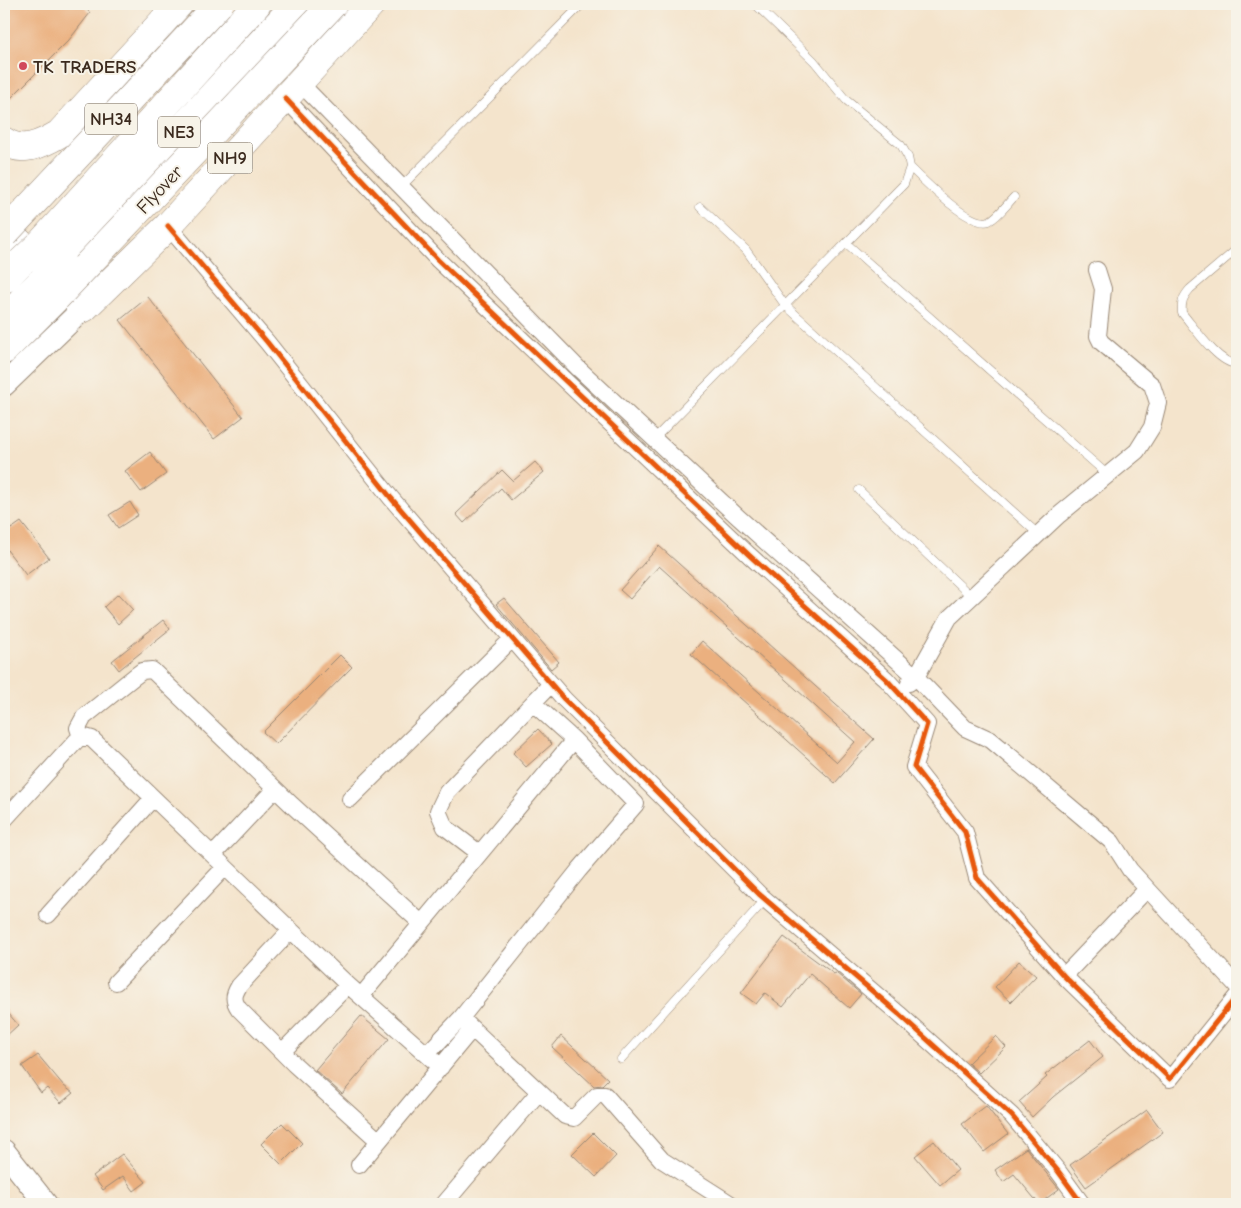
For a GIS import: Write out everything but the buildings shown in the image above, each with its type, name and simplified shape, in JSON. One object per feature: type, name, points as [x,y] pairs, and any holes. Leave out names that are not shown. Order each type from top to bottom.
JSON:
[{"type":"highway","points":[[4,140],[12,146],[24,147],[43,144],[59,134],[180,4]]},
{"type":"highway","name":"NH34","points":[[4,234],[219,4]]},
{"type":"highway","name":"NE3","points":[[21,262],[256,4]]},
{"type":"highway","name":"NE3","points":[[4,318],[61,261],[296,4]]},
{"type":"highway","name":"Flyover","points":[[4,350],[77,277],[332,4]]},
{"type":"highway","name":"NH9","points":[[84,308],[168,226],[371,4]]},
{"type":"highway","points":[[4,227],[84,308]]},
{"type":"street","points":[[292,90],[401,187],[578,368],[916,678],[964,728],[991,740],[1112,842],[1130,870],[1237,986]]},
{"type":"street","points":[[292,90],[396,216],[453,274],[749,554],[886,679],[927,724],[914,766],[965,832],[977,878],[1064,976],[1170,1079],[1237,996]]},
{"type":"street","points":[[396,216],[414,200]]},
{"type":"street","points":[[168,226],[267,342],[391,498],[551,684],[765,900],[987,1092],[1032,1138],[1082,1204]]},
{"type":"street","points":[[897,692],[916,678],[950,618],[1038,534],[1137,451],[1152,427],[1158,403],[1152,386],[1101,342],[1098,336],[1103,289],[1097,270]]},
{"type":"street","points":[[4,385],[84,308]]},
{"type":"street","points":[[350,799],[512,639]]},
{"type":"street","points":[[81,737],[78,728],[84,717],[142,671],[152,670],[275,789],[420,922]]},
{"type":"street","points":[[479,853],[446,827],[438,811],[447,792],[551,684]]},
{"type":"street","points":[[359,1165],[441,1067],[466,1024],[578,870],[636,804],[574,740],[533,703]]},
{"type":"street","points":[[81,737],[92,739],[291,930],[441,1067]]},
{"type":"street","points":[[4,820],[81,737]]},
{"type":"street","points":[[282,1052],[355,990],[420,922],[574,740]]},
{"type":"street","points":[[213,856],[275,789]]},
{"type":"street","points":[[48,915],[153,798]]},
{"type":"street","points":[[116,982],[225,867]]},
{"type":"street","points":[[1064,976],[1147,889]]},
{"type":"street","points":[[291,930],[234,994],[234,1002],[239,1010],[282,1052],[379,1141]]},
{"type":"street","points":[[427,1054],[466,1024]]},
{"type":"street","points":[[466,1024],[565,1116],[570,1118],[577,1116],[597,1095],[605,1095],[662,1160],[731,1204]]},
{"type":"street","points":[[444,1204],[538,1092]]},
{"type":"street","points":[[4,1151],[46,1204]]},
{"type":"lane","points":[[401,187],[582,4]]},
{"type":"lane","points":[[654,439],[904,184],[910,167],[908,158],[901,145],[846,100],[814,61],[755,4]]},
{"type":"lane","points":[[910,167],[955,208],[982,221],[988,221],[995,216],[1014,197]]},
{"type":"lane","points":[[700,207],[746,250],[785,305],[1038,534]]},
{"type":"lane","points":[[846,243],[1108,475]]},
{"type":"lane","points":[[1237,249],[1190,289],[1184,296],[1181,304],[1182,313],[1218,356],[1226,362],[1237,364]]},
{"type":"lane","points":[[859,490],[972,597]]},
{"type":"lane","points":[[621,1059],[765,900]]},
{"type":"cycle path","points":[[285,98],[438,260],[749,555],[886,679],[927,724],[914,767],[965,832],[977,878],[1064,976],[1170,1079],[1237,996]]},
{"type":"cycle path","points":[[168,226],[267,342],[391,498],[564,699],[759,894],[899,1014],[1012,1116],[1058,1171],[1082,1204]]},
{"type":"place","name":"TK TRADERS","points":[[23,66]]}]
